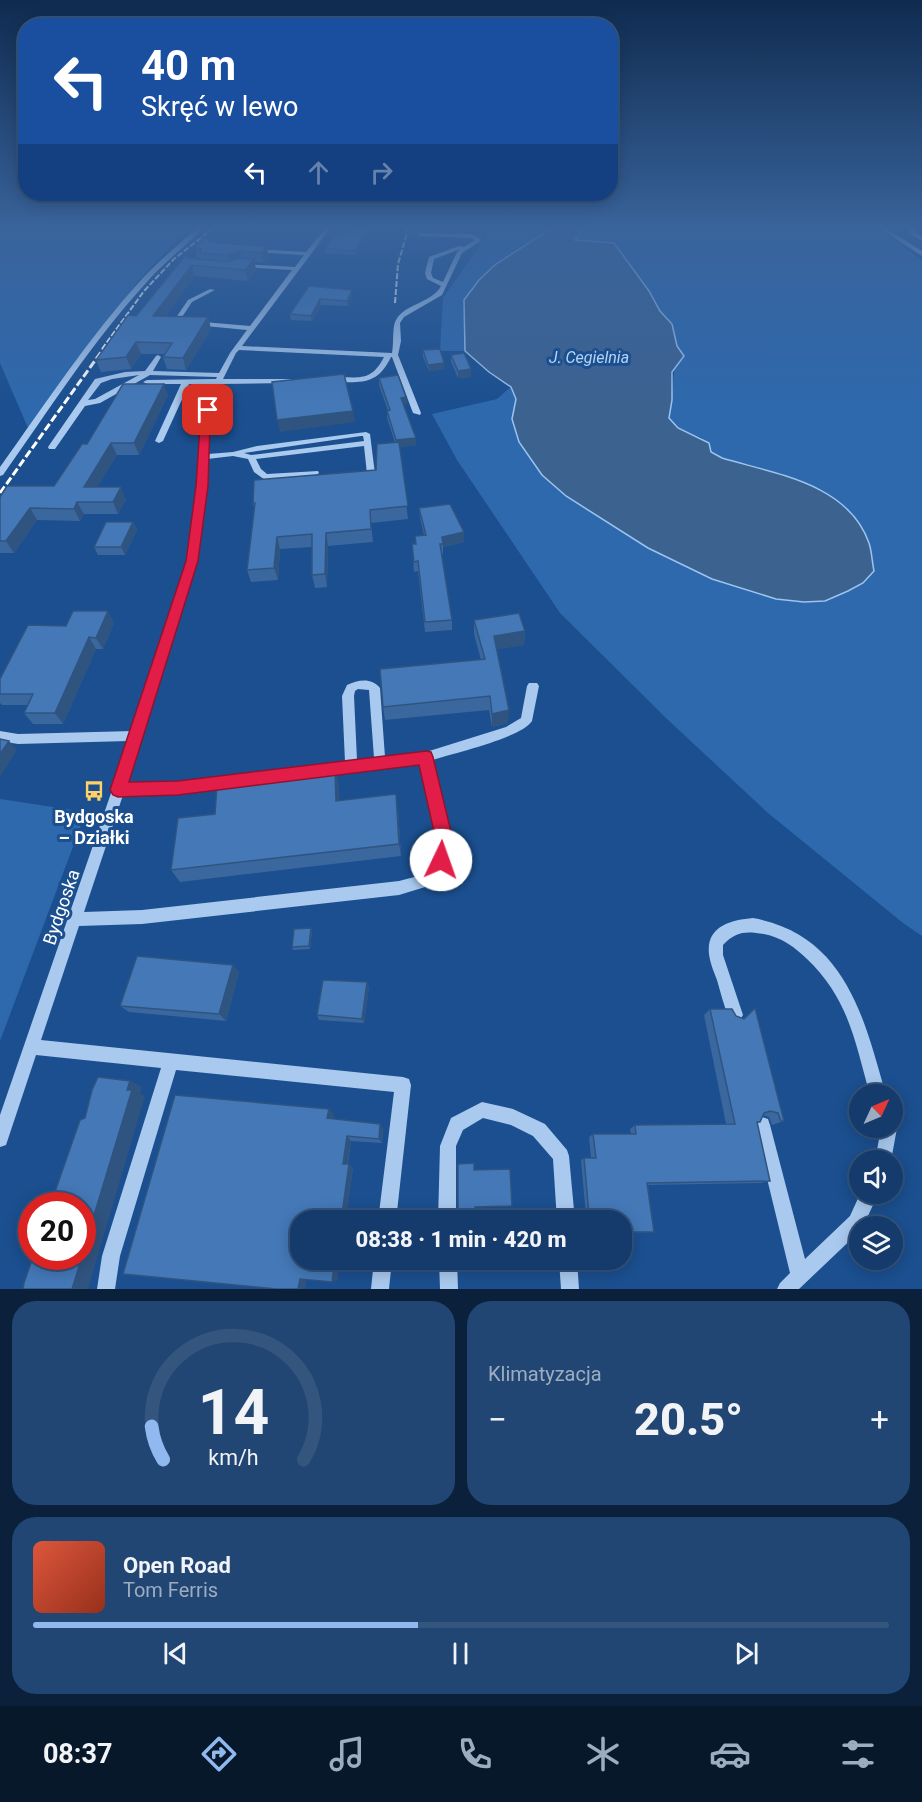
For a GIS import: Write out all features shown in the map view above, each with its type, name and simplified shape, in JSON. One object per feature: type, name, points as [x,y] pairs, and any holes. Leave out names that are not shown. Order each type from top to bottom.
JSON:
[{"type":"street","points":[[0,472],[114,315],[139,286]]},
{"type":"street","name":"Bydgoska","points":[[0,1139],[136,736],[192,561],[202,486],[205,425],[219,379],[237,348],[283,286]]},
{"type":"street","points":[[322,381],[374,377],[381,371],[398,341],[397,323],[401,316],[440,294],[443,286]]},
{"type":"street","points":[[212,290],[190,301],[176,322],[252,328]]},
{"type":"street","points":[[237,348],[391,355]]},
{"type":"street","points":[[391,355],[417,413]]},
{"type":"street","points":[[147,378],[158,357]]},
{"type":"street","points":[[52,447],[99,381],[106,378],[301,381]]},
{"type":"street","points":[[82,404],[97,401],[147,378],[186,382],[219,379]]},
{"type":"street","points":[[159,441],[186,382]]},
{"type":"street","points":[[203,457],[366,434],[371,474]]},
{"type":"street","points":[[233,453],[251,457],[368,443]]},
{"type":"street","points":[[251,457],[257,470],[265,477],[315,473]]},
{"type":"street","points":[[351,768],[348,696],[351,688],[357,684],[367,684],[374,688],[380,764]]},
{"type":"street","points":[[118,790],[178,788],[426,757],[510,731],[526,721],[533,686]]},
{"type":"street","points":[[0,736],[18,738],[136,736]]},
{"type":"street","points":[[74,919],[142,917],[399,888],[430,879],[441,860],[443,836],[426,757]]},
{"type":"street","points":[[735,1015],[716,954],[716,942],[732,927],[761,924],[794,938],[827,969],[852,1010],[875,1084]]},
{"type":"street","points":[[31,1047],[403,1086],[388,1210]]},
{"type":"street","points":[[106,1289],[111,1256],[171,1061]]},
{"type":"street","points":[[447,1210],[448,1146],[457,1124],[482,1110],[513,1117],[539,1130],[561,1156],[565,1210]]},
{"type":"street","points":[[762,1125],[800,1276]]},
{"type":"street","points":[[786,1289],[855,1222],[864,1204]]},
{"type":"street","points":[[380,1289],[382,1270]]},
{"type":"street","points":[[448,1270],[449,1289]]},
{"type":"street","points":[[569,1270],[570,1289]]},
{"type":"shaded area","points":[[0,286],[135,286],[28,428],[0,363]]},
{"type":"shaded area","points":[[451,286],[485,286],[464,327],[465,351],[440,351],[443,298]]},
{"type":"shaded area","points":[[645,286],[922,286],[922,936],[768,813],[667,719],[560,613],[457,460],[432,414],[497,399],[511,387],[516,399],[512,419],[566,496],[648,548],[712,579],[825,601],[863,583],[874,571],[852,516],[839,501],[825,492],[790,477],[722,458],[710,452],[702,438],[678,428],[669,418],[677,346],[672,324],[660,311]]},
{"type":"shaded area","points":[[0,799],[86,812],[0,1041]]},
{"type":"water","name":"J. Cegielnia","points":[[474,286],[645,286],[660,311],[672,324],[677,346],[684,356],[672,372],[672,400],[669,418],[678,428],[709,443],[711,452],[722,458],[807,484],[827,494],[845,507],[859,523],[869,543],[874,571],[863,583],[825,601],[804,602],[776,599],[712,579],[648,548],[566,496],[542,475],[519,442],[512,419],[516,399],[511,387],[465,351],[464,300]]},
{"type":"building","points":[[160,286],[176,286],[153,316],[208,317],[183,358],[163,357],[172,343],[136,342],[126,357],[96,360],[128,315],[136,316]]},
{"type":"building","points":[[309,286],[352,290],[347,301],[320,299],[311,316],[290,314]]},
{"type":"building","points":[[440,349],[444,363],[428,365],[423,350]]},
{"type":"building","points":[[464,353],[471,369],[458,371],[451,355]]},
{"type":"building","points":[[344,374],[353,411],[277,420],[272,382]]},
{"type":"building","points":[[398,375],[406,397],[401,398],[416,438],[396,440],[387,411],[390,410],[379,378]]},
{"type":"building","points":[[123,384],[164,384],[134,443],[111,443],[84,487],[121,487],[113,502],[77,502],[74,509],[30,508],[6,541],[0,541],[0,497],[7,486],[54,486],[82,444],[87,444]]},
{"type":"building","points":[[399,442],[408,506],[370,510],[371,529],[326,533],[325,574],[312,575],[312,534],[277,537],[274,568],[247,570],[255,503],[253,503],[254,480],[376,470],[377,444]]},
{"type":"building","points":[[450,504],[464,532],[442,537],[443,544],[440,544],[452,620],[425,622],[418,561],[414,562],[412,544],[416,544],[415,536],[426,535],[419,508]]},
{"type":"building","points":[[106,522],[133,522],[121,547],[94,547]]},
{"type":"building","points":[[73,611],[108,611],[96,638],[89,637],[55,713],[24,713],[33,694],[0,694],[0,679],[28,625],[66,626]]},
{"type":"building","points":[[519,613],[525,631],[494,636],[509,710],[492,714],[490,696],[383,707],[380,669],[485,659],[474,620]]},
{"type":"building","points":[[0,739],[9,741],[0,754]]},
{"type":"building","points":[[335,770],[336,801],[396,794],[399,844],[171,870],[178,818],[215,814],[217,785]]},
{"type":"building","points":[[311,928],[309,946],[292,947],[294,929]]},
{"type":"building","points":[[137,956],[233,965],[219,1014],[120,1006]]},
{"type":"building","points":[[323,980],[367,982],[362,1019],[317,1015]]},
{"type":"building","points":[[755,1008],[784,1121],[781,1121],[778,1113],[770,1111],[764,1113],[760,1122],[757,1122],[770,1181],[647,1183],[654,1232],[632,1232],[632,1210],[589,1210],[584,1158],[596,1158],[593,1134],[636,1134],[635,1125],[735,1124],[710,1009],[732,1009],[736,1016],[744,1019]]},
{"type":"building","points":[[98,1077],[130,1081],[127,1090],[132,1090],[96,1209],[96,1192],[55,1192],[80,1120],[85,1118]]},
{"type":"building","points":[[175,1095],[329,1109],[327,1118],[380,1124],[379,1139],[347,1136],[343,1164],[349,1164],[343,1210],[290,1210],[290,1270],[334,1270],[332,1282],[300,1279],[298,1289],[276,1289],[123,1274]]},
{"type":"building","points":[[474,1163],[474,1170],[510,1169],[512,1206],[458,1210],[458,1164]]},
{"type":"building","points":[[28,1270],[78,1270],[72,1289],[23,1289]]},
{"type":"railway","points":[[102,349],[149,286]]},
{"type":"railway","points":[[395,303],[396,286]]},
{"type":"railway","points":[[0,493],[104,348]]},
{"type":"place","name":"Bydgoska – Działki","points":[[94,791]]},
{"type":"route","points":[[208,410],[205,425],[202,486],[192,561],[155,682],[118,790],[178,788],[426,757],[443,836],[441,860]]}]
